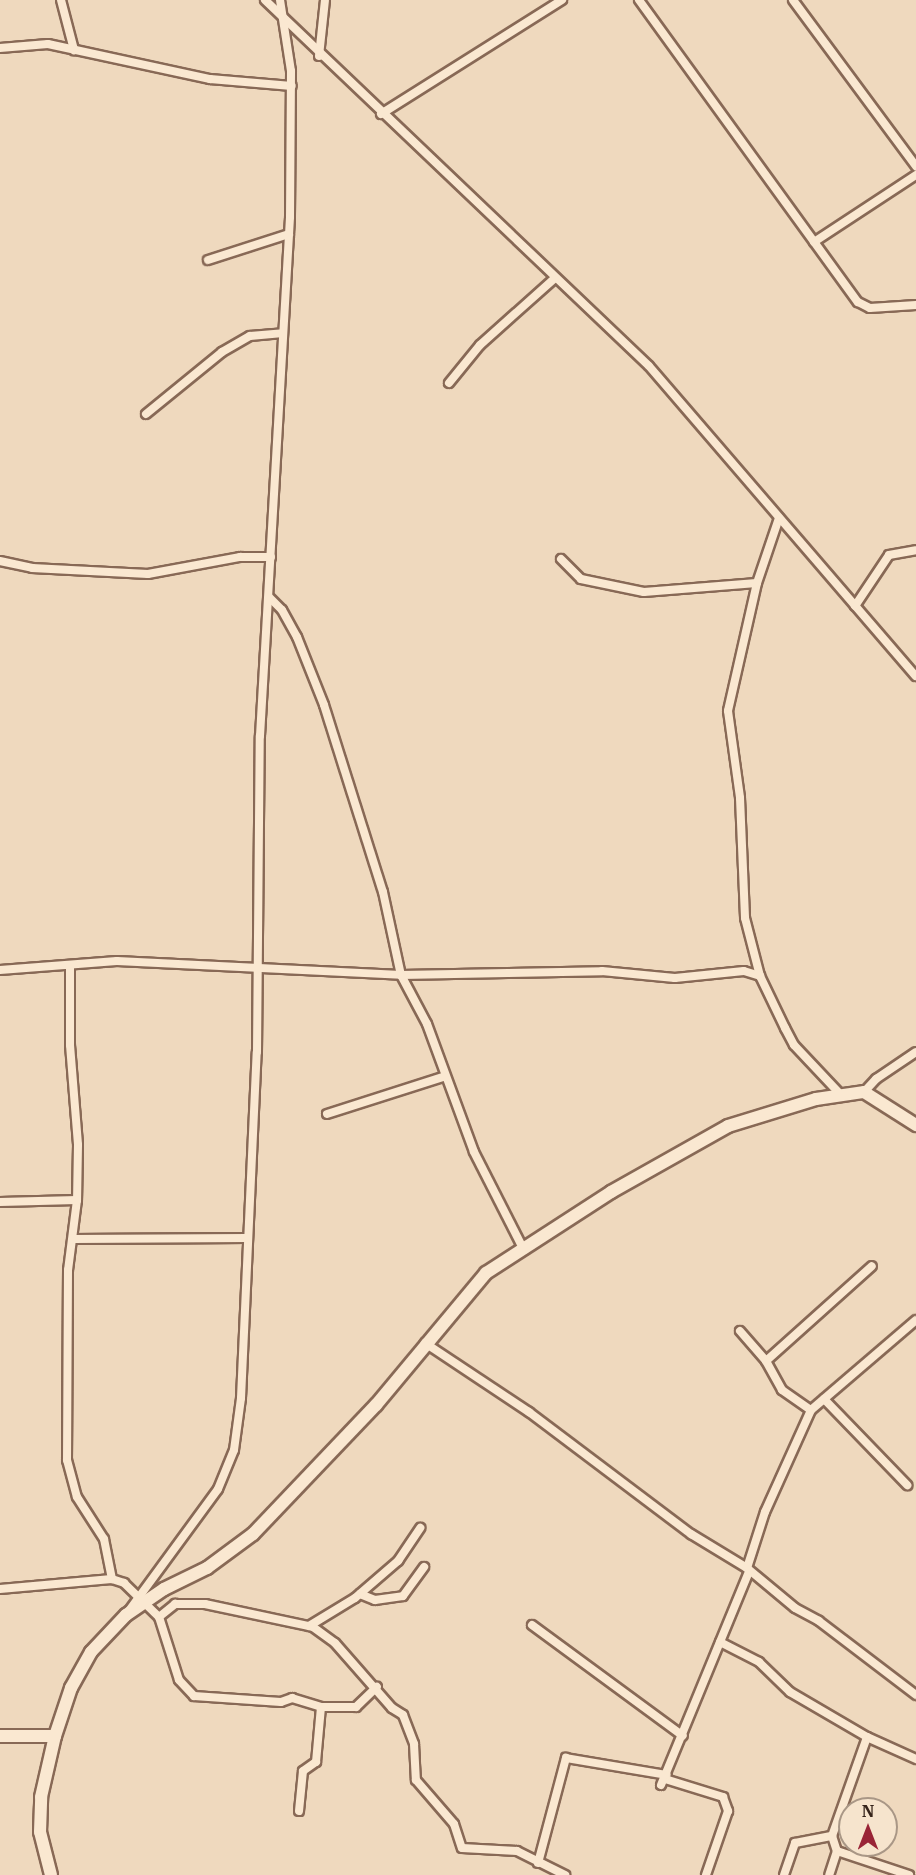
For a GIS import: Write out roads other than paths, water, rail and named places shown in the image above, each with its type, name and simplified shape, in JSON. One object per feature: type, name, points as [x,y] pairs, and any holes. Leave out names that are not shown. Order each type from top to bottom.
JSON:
[{"type":"street","points":[[61,0],[74,50]]},
{"type":"street","points":[[264,0],[319,56],[649,366],[916,676]]},
{"type":"street","points":[[51,1875],[40,1832],[41,1797],[55,1736],[71,1688],[91,1652],[143,1598],[218,1490],[234,1450],[244,1366],[258,968],[260,736],[289,234],[292,86],[286,22],[280,0]]},
{"type":"street","points":[[319,56],[325,0]]},
{"type":"street","points":[[381,114],[562,0]]},
{"type":"street","points":[[639,0],[858,302],[870,308],[916,305]]},
{"type":"street","points":[[793,0],[916,166]]},
{"type":"street","points":[[0,48],[32,43],[210,80],[292,86]]},
{"type":"street","points":[[814,242],[916,175]]},
{"type":"street","points":[[208,260],[289,234]]},
{"type":"street","points":[[448,383],[480,345],[555,278]]},
{"type":"street","points":[[146,414],[222,352],[250,336],[283,333]]},
{"type":"street","points":[[779,518],[757,583],[728,711],[740,798],[745,918],[760,976],[794,1045],[839,1093]]},
{"type":"street","points":[[855,606],[890,555],[916,550]]},
{"type":"street","points":[[0,561],[32,568],[148,574],[240,557],[271,557]]},
{"type":"street","points":[[561,559],[581,579],[644,592],[757,583]]},
{"type":"street","points":[[269,597],[282,610],[297,637],[339,748],[383,892],[401,975],[427,1024],[443,1077],[474,1152],[524,1250]]},
{"type":"street","points":[[0,970],[117,961],[401,975],[602,972],[675,978],[744,971],[760,976]]},
{"type":"street","points":[[70,965],[69,1034],[77,1119],[77,1200],[68,1270],[67,1460],[77,1497],[104,1539],[112,1579]]},
{"type":"street","points":[[864,1092],[876,1078],[916,1052]]},
{"type":"street","points":[[327,1114],[443,1077]]},
{"type":"street","points":[[143,1598],[207,1568],[253,1534],[376,1405],[425,1343],[486,1273],[711,1132],[839,1093],[864,1092],[916,1125]]},
{"type":"street","points":[[0,1202],[77,1200]]},
{"type":"street","points":[[73,1239],[247,1238]]},
{"type":"street","points":[[766,1361],[872,1266]]},
{"type":"street","points":[[664,1780],[748,1569],[765,1512],[812,1410],[916,1320]]},
{"type":"street","points":[[740,1332],[766,1361],[782,1390],[812,1410]]},
{"type":"street","points":[[425,1343],[529,1412],[692,1534],[748,1569],[915,1692]]},
{"type":"street","points":[[824,1400],[907,1485]]},
{"type":"street","points":[[309,1626],[360,1594],[398,1562],[420,1527]]},
{"type":"street","points":[[360,1594],[375,1599],[403,1596],[424,1567]]},
{"type":"street","points":[[0,1589],[112,1579],[143,1598],[159,1617],[179,1680],[194,1696],[281,1702],[292,1698],[321,1707],[356,1707],[377,1687]]},
{"type":"street","points":[[159,1617],[175,1604],[205,1604],[309,1626],[334,1643],[348,1662],[377,1687],[392,1708],[403,1715],[414,1744],[416,1779],[454,1824],[462,1848],[517,1851],[565,1875]]},
{"type":"street","points":[[532,1625],[683,1736]]},
{"type":"street","points":[[720,1642],[759,1662],[790,1692],[867,1737],[916,1759]]},
{"type":"street","points":[[299,1811],[303,1771],[316,1762],[321,1707]]},
{"type":"street","points":[[0,1736],[55,1736]]},
{"type":"street","points":[[829,1875],[837,1851],[832,1836],[867,1737]]},
{"type":"street","points":[[538,1863],[566,1758],[664,1780],[723,1797],[728,1811],[706,1875]]},
{"type":"street","points":[[784,1875],[795,1843],[832,1836]]},
{"type":"street","points":[[837,1851],[909,1875]]}]
